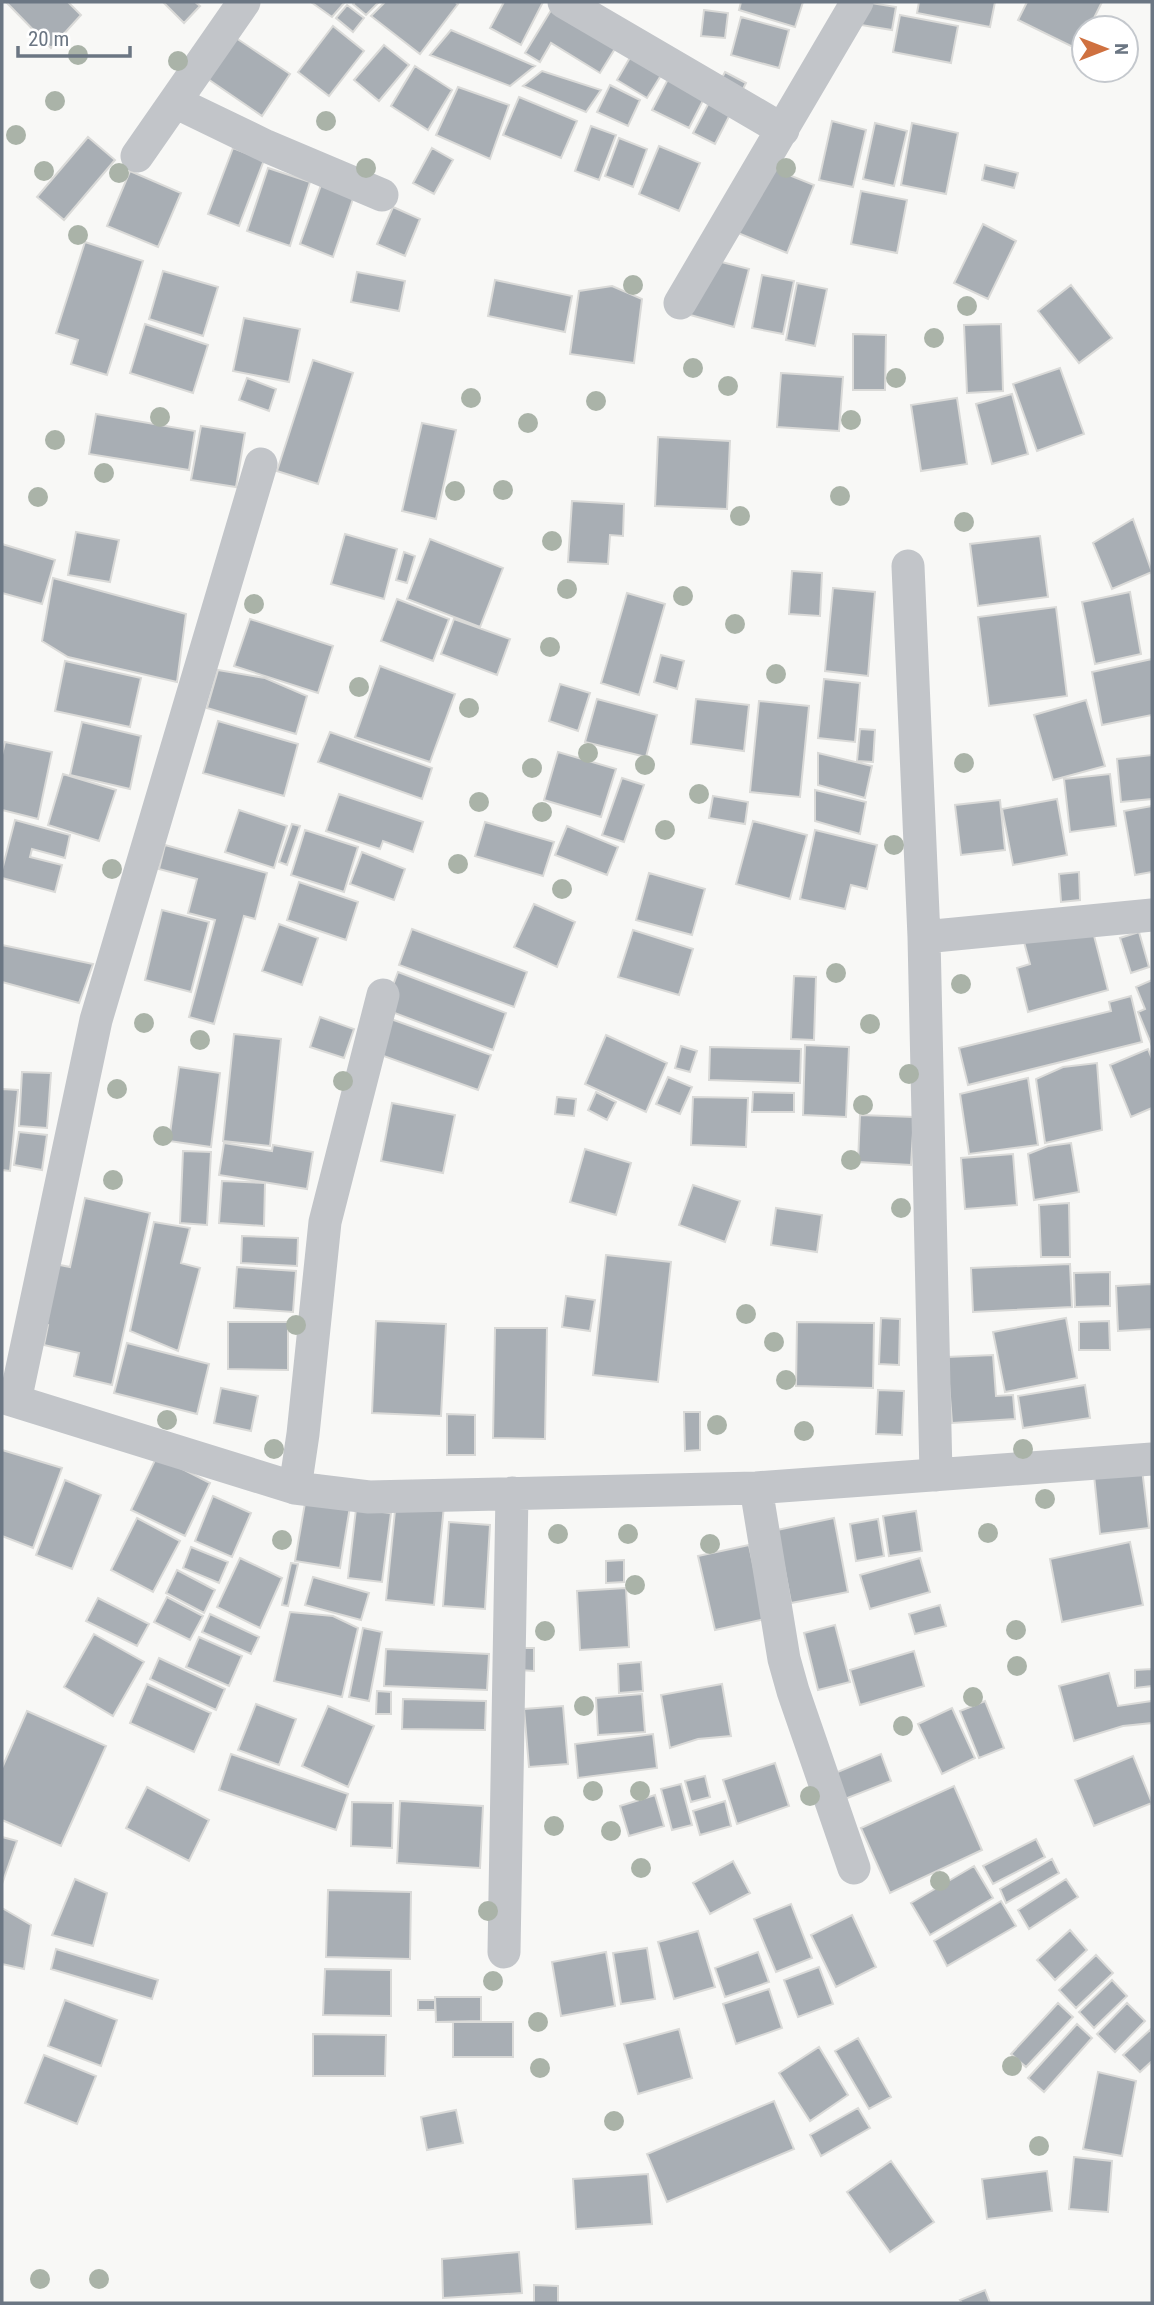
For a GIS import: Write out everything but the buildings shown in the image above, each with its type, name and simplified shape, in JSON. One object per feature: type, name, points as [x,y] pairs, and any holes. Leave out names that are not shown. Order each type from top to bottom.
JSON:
[{"type":"street","points":[[137,156],[244,2]]},
{"type":"street","points":[[564,2],[783,130]]},
{"type":"street","points":[[680,303],[857,2]]},
{"type":"street","points":[[175,102],[266,146],[382,195]]},
{"type":"street","points":[[261,464],[96,1020],[9,1399],[295,1488],[369,1497],[756,1488],[1152,1460]]},
{"type":"street","points":[[908,566],[924,937],[936,1475]]},
{"type":"street","points":[[924,937],[1152,915]]},
{"type":"street","points":[[295,1488],[325,1222],[383,995]]},
{"type":"street","points":[[756,1488],[784,1659],[854,1868]]},
{"type":"street","points":[[504,1952],[512,1493]]}]
